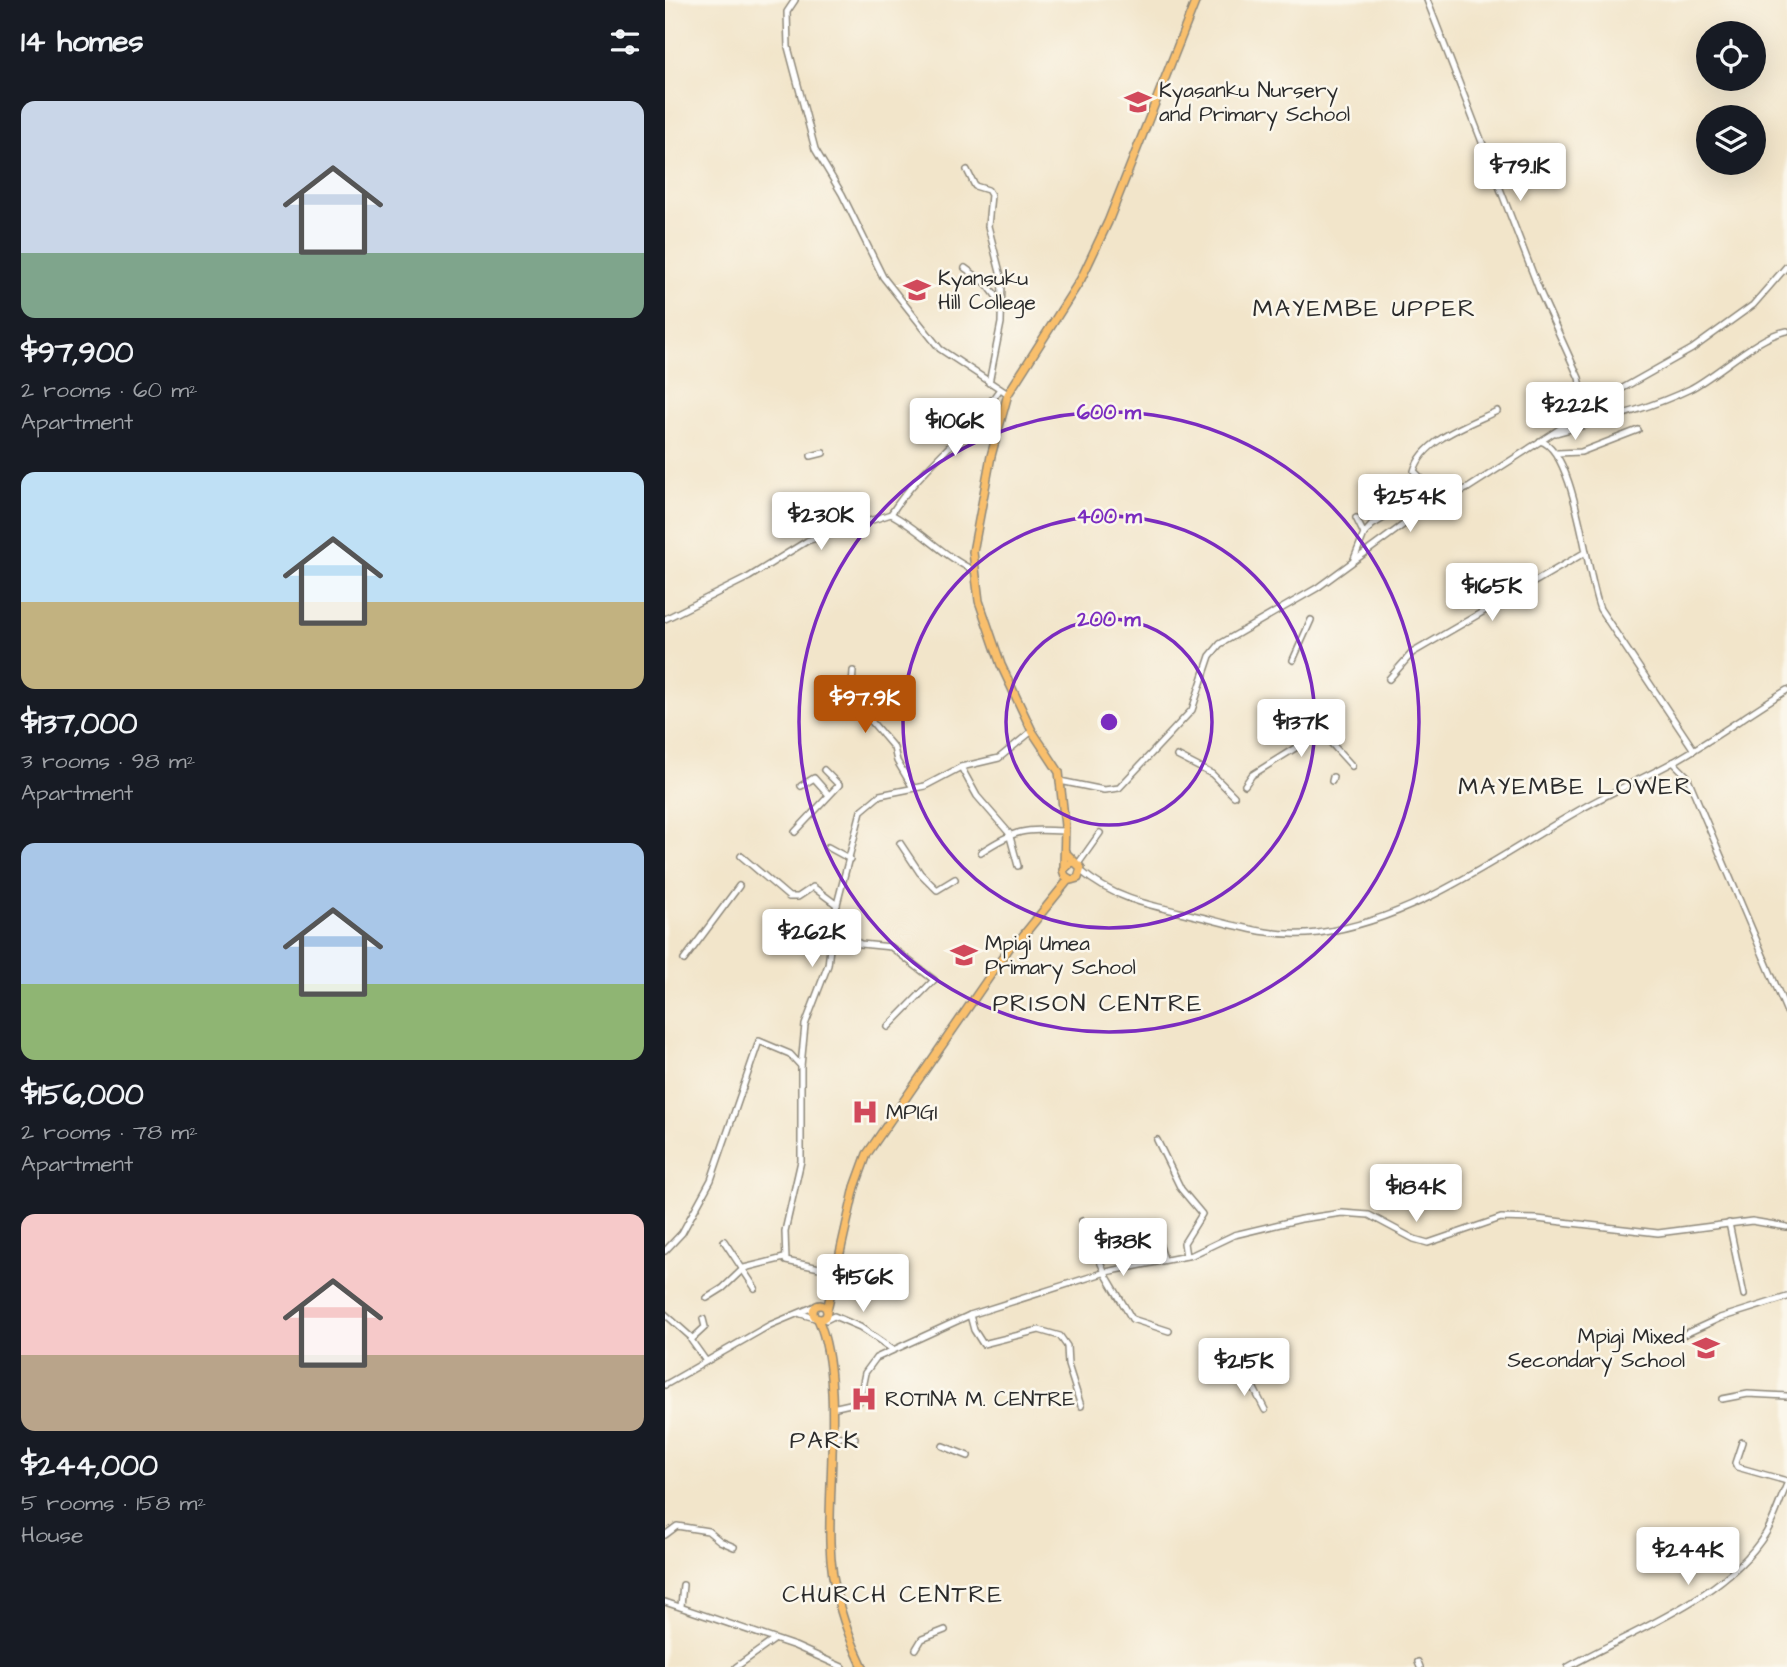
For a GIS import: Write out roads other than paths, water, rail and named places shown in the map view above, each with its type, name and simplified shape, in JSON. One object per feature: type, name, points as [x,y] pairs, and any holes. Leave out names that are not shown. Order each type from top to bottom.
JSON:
[{"type":"main road","points":[[1052,896],[1069,879],[1073,868],[1065,851],[1060,781],[1052,758],[1032,731],[1008,684],[979,601],[973,552],[1008,394],[1081,279],[1108,222],[1196,0]]},
{"type":"main road","points":[[863,1667],[844,1625],[831,1570],[832,1408],[821,1314],[831,1293],[855,1187],[867,1154],[1011,944],[1022,937],[1073,868]]},
{"type":"street","points":[[795,0],[786,20],[790,63],[819,158],[842,194],[897,298],[940,349],[1008,394]]},
{"type":"street","points":[[1427,0],[1540,292],[1579,378],[1587,411]]},
{"type":"street","points":[[967,170],[975,186],[988,190],[991,195],[988,226],[1002,280],[999,300],[1001,323],[989,383]]},
{"type":"street","points":[[1060,781],[1114,791],[1124,784],[1192,710],[1210,656],[1220,644],[1317,588],[1429,506],[1468,488],[1587,411],[1692,349],[1743,313],[1787,266]]},
{"type":"street","points":[[965,268],[987,284],[999,300]]},
{"type":"street","points":[[1551,435],[1688,390],[1716,375],[1775,333],[1787,331]]},
{"type":"street","points":[[665,619],[749,577],[807,541],[891,514],[923,470],[958,439],[1000,389]]},
{"type":"street","points":[[1354,560],[1364,534],[1372,525],[1427,492],[1427,484],[1414,471],[1424,454],[1446,436],[1497,411]]},
{"type":"street","points":[[1557,453],[1581,452],[1638,430]]},
{"type":"street","points":[[1541,441],[1557,453],[1570,482],[1591,584],[1605,619],[1693,750]]},
{"type":"street","points":[[811,456],[823,453]]},
{"type":"street","points":[[891,514],[914,527],[943,552],[975,571]]},
{"type":"street","points":[[1356,518],[1364,534]]},
{"type":"street","points":[[1389,679],[1412,653],[1584,553]]},
{"type":"street","points":[[1293,660],[1311,620]]},
{"type":"street","points":[[853,671],[852,686],[866,715],[894,748],[897,761],[913,789]]},
{"type":"street","points":[[1100,833],[1073,868],[1101,888],[1141,903],[1270,934],[1318,933],[1420,902],[1605,795],[1673,762],[1787,690]]},
{"type":"street","points":[[784,1258],[785,1231],[801,1161],[801,1066],[805,1025],[828,965],[837,905],[861,811],[880,796],[929,785],[961,767],[999,758],[1032,731]]},
{"type":"street","points":[[1245,785],[1252,775],[1321,732],[1352,766]]},
{"type":"street","points":[[1177,756],[1212,774],[1234,796]]},
{"type":"street","points":[[1673,762],[1687,776],[1787,1012]]},
{"type":"street","points":[[961,767],[977,796],[1009,833],[1019,866]]},
{"type":"street","points":[[795,832],[839,785],[824,770]]},
{"type":"street","points":[[801,786],[814,778],[829,795]]},
{"type":"street","points":[[1114,791],[1114,799]]},
{"type":"street","points":[[981,852],[1009,833],[1028,829],[1065,831]]},
{"type":"street","points":[[900,843],[920,873],[937,890],[955,880]]},
{"type":"street","points":[[828,846],[850,859]]},
{"type":"street","points":[[741,856],[789,897],[798,897],[813,887],[837,905]]},
{"type":"street","points":[[684,960],[739,886]]},
{"type":"street","points":[[1139,912],[1141,903]]},
{"type":"street","points":[[833,932],[861,944],[891,947],[934,979],[888,1027]]},
{"type":"street","points":[[665,1251],[682,1233],[711,1180],[759,1041],[790,1054],[801,1066]]},
{"type":"street","points":[[1157,1140],[1181,1189],[1202,1214],[1184,1243],[1186,1256]]},
{"type":"street","points":[[832,1408],[859,1402],[865,1373],[872,1363],[893,1349],[970,1315],[1106,1272],[1186,1256],[1262,1226],[1342,1213],[1369,1215],[1414,1239],[1428,1243],[1501,1219],[1537,1219],[1658,1233],[1752,1221],[1787,1227]]},
{"type":"street","points":[[1082,1221],[1132,1319],[1170,1331]]},
{"type":"street","points":[[1729,1223],[1744,1295]]},
{"type":"street","points":[[1156,1233],[1164,1259]]},
{"type":"street","points":[[725,1241],[755,1288]]},
{"type":"street","points":[[707,1298],[723,1288],[744,1268],[784,1258],[834,1271]]},
{"type":"street","points":[[1685,1334],[1720,1318],[1787,1297]]},
{"type":"street","points":[[665,1314],[692,1338],[705,1361]]},
{"type":"street","points":[[666,1383],[770,1325],[800,1314],[834,1316],[853,1323],[893,1349]]},
{"type":"street","points":[[800,1314],[821,1314]]},
{"type":"street","points":[[970,1315],[974,1330],[983,1344],[1039,1330],[1060,1336],[1067,1346],[1068,1365],[1081,1406]]},
{"type":"street","points":[[692,1338],[703,1329],[703,1319]]},
{"type":"street","points":[[1247,1375],[1265,1410]]},
{"type":"street","points":[[1722,1399],[1748,1394],[1787,1396]]},
{"type":"street","points":[[831,1436],[855,1438]]},
{"type":"street","points":[[1568,1667],[1696,1598],[1741,1564],[1765,1534],[1787,1482],[1737,1467],[1735,1464],[1742,1442]]},
{"type":"street","points":[[943,1446],[968,1456]]},
{"type":"street","points":[[665,1535],[677,1527],[708,1531],[720,1541],[734,1547]]},
{"type":"street","points":[[681,1606],[683,1585]]},
{"type":"street","points":[[665,1602],[842,1667]]},
{"type":"street","points":[[916,1648],[922,1639],[945,1630]]},
{"type":"street","points":[[738,1666],[774,1640]]},
{"type":"place","name":"Kyasanku Nursery and Primary School","points":[[1138,102]]},
{"type":"place","name":"Kyansuku Hill College","points":[[917,290]]},
{"type":"place","name":"Mpigi Umea Primary School","points":[[964,955]]},
{"type":"place","name":"MPIGI","points":[[865,1112]]},
{"type":"place","name":"Mpigi Mixed Secondary School","points":[[1706,1348]]},
{"type":"place","name":"ROTINA M. CENTRE","points":[[864,1399]]},
{"type":"district","name":"MAYEMBE UPPER","points":[[1365,308]]},
{"type":"district","name":"MAYEMBE LOWER","points":[[1576,786]]},
{"type":"district","name":"PRISON CENTRE","points":[[1098,1003]]},
{"type":"district","name":"PARK","points":[[825,1440]]},
{"type":"district","name":"CHURCH CENTRE","points":[[893,1594]]}]
